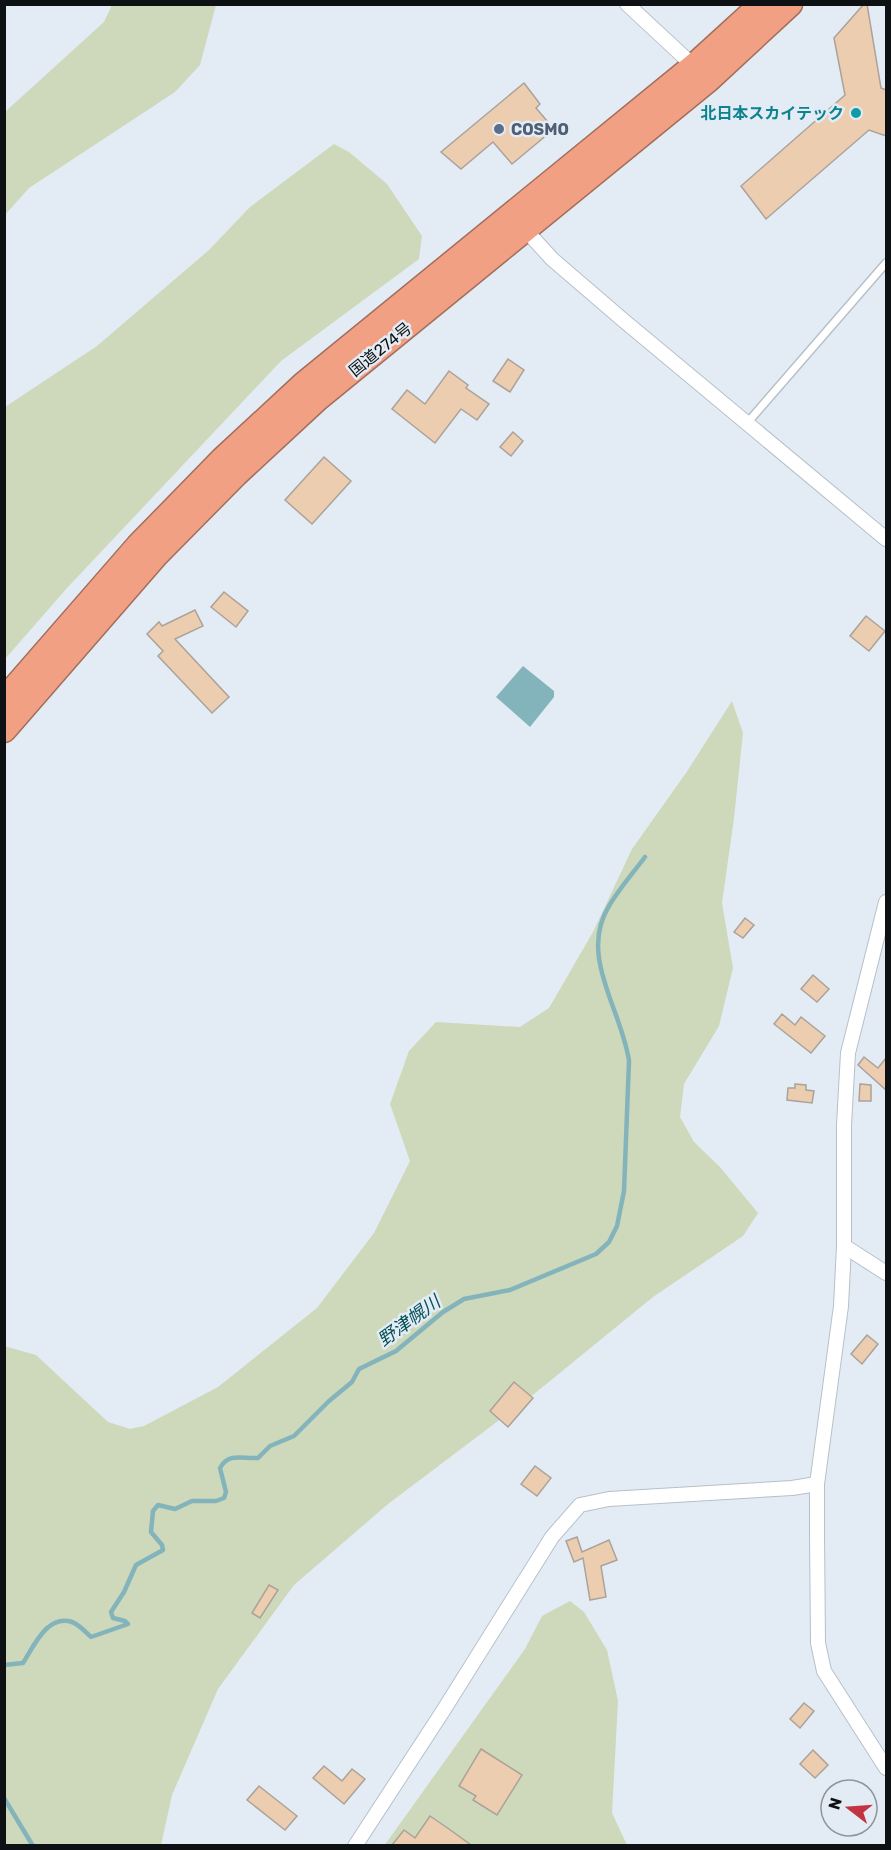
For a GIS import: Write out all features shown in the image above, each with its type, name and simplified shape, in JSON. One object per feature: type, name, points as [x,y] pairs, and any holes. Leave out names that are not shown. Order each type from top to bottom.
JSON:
[{"type":"highway","name":"国道274号","points":[[701,73],[762,4]]},
{"type":"highway","name":"国道274号","points":[[4,730],[157,554],[236,474],[317,399],[519,222],[701,73],[776,19],[790,4]]},
{"type":"highway","name":"国道274号","points":[[4,700],[138,546],[223,459],[304,384],[519,222]]},
{"type":"street","points":[[627,4],[701,73]]},
{"type":"street","points":[[519,222],[552,259],[886,539]]},
{"type":"street","points":[[886,902],[848,1053],[844,1125],[844,1246],[841,1306],[817,1484],[818,1643],[824,1671],[886,1768]]},
{"type":"street","points":[[844,1246],[886,1273]]},
{"type":"street","points":[[355,1845],[443,1711],[552,1537],[580,1505],[609,1499],[792,1488],[817,1484]]},
{"type":"lane","points":[[748,422],[886,263]]},
{"type":"green space","points":[[112,5],[216,5],[200,65],[175,92],[29,188],[5,215],[5,112],[104,22]]},
{"type":"green space","points":[[334,144],[349,152],[387,184],[422,236],[419,259],[281,361],[67,588],[5,659],[5,407],[97,346],[209,250],[250,207]]},
{"type":"green space","points":[[732,701],[743,733],[722,903],[733,968],[719,1026],[684,1084],[680,1117],[694,1142],[720,1167],[758,1213],[743,1236],[653,1297],[534,1394],[388,1504],[294,1585],[218,1689],[172,1795],[161,1845],[5,1845],[4,1346],[36,1355],[108,1422],[130,1429],[144,1426],[218,1387],[317,1308],[374,1233],[410,1161],[390,1104],[409,1051],[436,1022],[520,1027],[549,1008],[593,932],[632,849],[686,773]]},
{"type":"green space","points":[[570,1601],[584,1612],[607,1650],[618,1701],[612,1813],[627,1845],[384,1846],[525,1649],[542,1616]]},
{"type":"water","points":[[523,666],[554,691],[554,697],[530,727],[496,697]]},
{"type":"building","name":"北日本スカイテック","points":[[864,4],[867,4],[881,88],[886,90],[886,136],[869,130],[766,219],[741,186],[845,95],[834,38]]},
{"type":"building","points":[[524,83],[540,104],[536,108],[554,129],[512,164],[493,142],[461,169],[441,152]]},
{"type":"building","points":[[508,359],[524,370],[510,392],[493,381]]},
{"type":"building","points":[[449,371],[468,385],[466,388],[489,404],[477,420],[461,409],[435,443],[392,409],[407,390],[425,404]]},
{"type":"building","points":[[513,432],[523,441],[511,456],[500,447]]},
{"type":"building","points":[[324,457],[351,481],[312,524],[285,500]]},
{"type":"building","points":[[224,592],[248,611],[236,627],[211,607]]},
{"type":"building","points":[[195,610],[203,626],[175,639],[229,697],[212,713],[158,656],[163,651],[147,634],[159,622],[162,626]]},
{"type":"building","points":[[866,616],[885,631],[869,651],[850,636]]},
{"type":"building","points":[[745,918],[754,925],[743,938],[734,932]]},
{"type":"building","points":[[813,975],[829,989],[817,1002],[801,989]]},
{"type":"building","points":[[782,1014],[795,1025],[801,1017],[825,1036],[811,1053],[774,1024]]},
{"type":"building","points":[[864,1057],[878,1068],[886,1058],[886,1090],[858,1065]]},
{"type":"building","points":[[795,1084],[806,1085],[806,1090],[814,1091],[812,1103],[787,1100],[788,1088],[795,1088]]},
{"type":"building","points":[[860,1084],[871,1085],[871,1101],[859,1101]]},
{"type":"building","points":[[867,1335],[878,1344],[862,1364],[851,1354]]},
{"type":"building","points":[[514,1382],[533,1398],[508,1427],[490,1411]]},
{"type":"building","points":[[535,1466],[551,1478],[537,1496],[521,1484]]},
{"type":"building","points":[[577,1537],[582,1552],[609,1540],[617,1560],[601,1566],[606,1597],[590,1600],[583,1558],[574,1562],[566,1541]]},
{"type":"building","points":[[269,1585],[278,1590],[260,1618],[252,1613]]},
{"type":"building","points":[[804,1703],[814,1711],[800,1728],[790,1719]]},
{"type":"building","points":[[481,1749],[522,1775],[497,1815],[473,1800],[476,1796],[459,1786]]},
{"type":"building","points":[[813,1750],[828,1765],[815,1778],[800,1764]]},
{"type":"building","points":[[324,1766],[342,1781],[352,1769],[365,1779],[344,1804],[313,1778]]},
{"type":"building","points":[[259,1786],[297,1816],[285,1830],[247,1800]]},
{"type":"building","points":[[430,1816],[471,1845],[392,1845],[404,1830],[415,1838]]},
{"type":"waterway","name":"野津幌川","points":[[4,1665],[23,1663],[42,1633],[55,1623],[72,1622],[91,1637],[128,1624],[113,1618],[111,1612],[124,1592],[136,1565],[163,1550],[162,1545],[151,1532],[153,1511],[158,1505],[175,1509],[192,1501],[216,1501],[224,1498],[226,1492],[220,1468],[227,1460],[236,1457],[258,1458],[270,1446],[294,1436],[352,1382],[359,1369],[396,1351],[443,1312],[464,1299],[510,1290],[596,1254],[609,1242],[617,1226],[624,1191],[629,1061],[605,983],[598,944],[601,925],[609,906],[645,857]]},
{"type":"waterway","name":"野津幌川","points":[[4,1798],[33,1846]]},
{"type":"place","name":"北日本スカイテック","points":[[856,113]]},
{"type":"place","name":"COSMO","points":[[499,129]]}]
